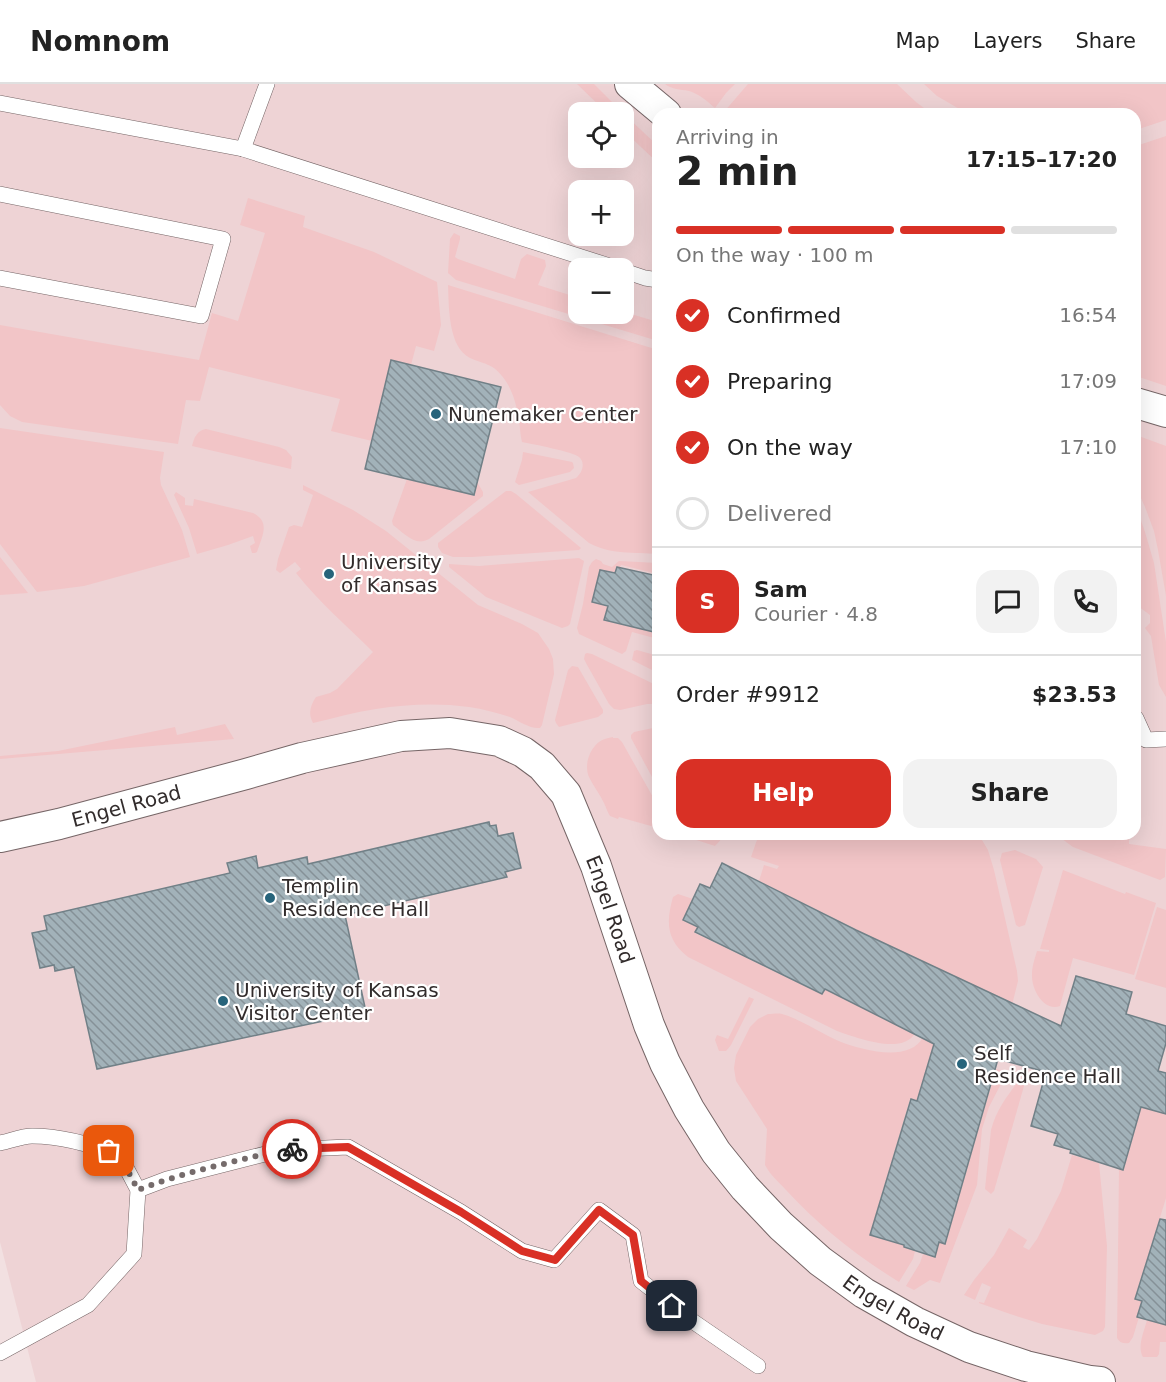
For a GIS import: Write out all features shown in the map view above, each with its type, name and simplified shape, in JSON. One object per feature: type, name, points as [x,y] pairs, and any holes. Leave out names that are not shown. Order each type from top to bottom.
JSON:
[{"type":"street","points":[[630,84],[659,108]]},
{"type":"street","points":[[1141,404],[1166,412]]},
{"type":"street","name":"Engel Road","points":[[0,837],[59,824],[302,758],[400,736],[450,733],[499,741],[523,752],[542,766],[566,794],[596,866],[649,1025],[665,1063],[689,1109],[711,1143],[746,1188],[820,1261],[864,1293],[915,1322],[992,1355],[1026,1366],[1100,1382]]},
{"type":"lane","points":[[243,149],[267,84]]},
{"type":"lane","points":[[0,103],[243,149],[585,258]]},
{"type":"lane","points":[[0,194],[223,240],[201,315],[0,278]]},
{"type":"lane","points":[[634,274],[652,279]]},
{"type":"lane","points":[[1141,729],[1146,740],[1166,739]]},
{"type":"lane","points":[[0,1143],[31,1135],[64,1139],[97,1147],[120,1156],[138,1190],[134,1254],[88,1305],[0,1353]]},
{"type":"lane","points":[[138,1190],[167,1179],[281,1150],[348,1147],[461,1212],[522,1251],[555,1260],[599,1210],[633,1235],[641,1281],[688,1318],[758,1366]]},
{"type":"shaded area","name":"University of Kansas","points":[[0,84],[1166,84],[1166,1382],[36,1382],[0,1242]]},
{"type":"shaded area","points":[[577,84],[594,84],[612,102],[596,102]]},
{"type":"shaded area","points":[[665,84],[735,84],[715,108],[696,94]]},
{"type":"shaded area","points":[[748,84],[897,84],[924,108],[727,108]]},
{"type":"shaded area","points":[[924,84],[1166,84],[1166,120],[1141,128],[1141,108],[958,108],[937,96]]},
{"type":"shaded area","points":[[634,123],[652,140],[652,157],[634,140]]},
{"type":"shaded area","points":[[1166,136],[1166,386],[1141,378],[1141,144]]},
{"type":"shaded area","points":[[248,198],[305,216],[303,227],[374,252],[437,282],[441,325],[434,351],[416,346],[411,365],[372,441],[331,431],[340,399],[209,367],[200,401],[186,400],[178,444],[22,422],[10,416],[0,405],[0,325],[199,360],[212,313],[238,321],[265,233],[240,225]]},
{"type":"shaded area","points":[[454,233],[460,236],[455,257],[515,279],[521,259],[527,254],[545,260],[546,266],[538,285],[568,295],[568,314],[456,280],[448,273],[450,239]]},
{"type":"shaded area","points":[[448,285],[652,348],[652,554],[614,551],[597,547],[589,543],[528,492],[576,478],[583,465],[581,459],[552,448],[522,442],[516,407],[505,381],[495,369],[463,353],[457,345],[451,326]]},
{"type":"shaded area","points":[[634,315],[652,320],[652,339],[602,324],[634,324]]},
{"type":"shaded area","points":[[0,428],[164,452],[161,485],[182,530],[190,557],[84,586],[37,592],[0,544]]},
{"type":"shaded area","points":[[206,429],[286,450],[292,457],[291,469],[192,446],[198,433]]},
{"type":"shaded area","points":[[1141,437],[1166,446],[1166,596],[1154,531],[1141,498]]},
{"type":"shaded area","points":[[523,452],[572,462],[574,468],[570,472],[519,485],[515,482]]},
{"type":"shaded area","points":[[407,479],[474,495],[477,482],[483,496],[429,539],[414,540],[393,525],[392,521]]},
{"type":"shaded area","points":[[303,485],[353,510],[386,531],[478,605],[538,633],[553,659],[554,674],[540,728],[528,726],[510,717],[485,710],[435,705],[376,709],[313,723],[310,710],[316,697],[337,689],[373,652],[305,584],[296,573],[301,569],[295,562],[280,573],[276,570],[289,527],[294,525],[302,527],[313,495],[303,490]]},
{"type":"shaded area","points":[[506,491],[516,494],[581,548],[579,550],[472,557],[453,557],[442,553],[438,543]]},
{"type":"shaded area","points":[[176,492],[185,498],[185,505],[193,506],[194,499],[253,513],[259,517],[264,530],[257,552],[252,553],[250,546],[255,543],[253,536],[197,554],[189,528],[174,495]]},
{"type":"shaded area","points":[[1141,520],[1154,563],[1166,642],[1166,697],[1159,685],[1151,636],[1145,628],[1150,623],[1150,615],[1142,609]]},
{"type":"shaded area","points":[[0,557],[28,593],[0,595]]},
{"type":"shaded area","points":[[579,558],[584,561],[570,624],[562,628],[486,597],[449,567],[449,564],[479,566]]},
{"type":"shaded area","points":[[596,559],[612,567],[619,561],[652,563],[652,573],[621,565],[593,602],[608,606],[604,620],[652,632],[652,637],[632,632],[626,651],[622,654],[579,634],[577,628],[589,567]]},
{"type":"shaded area","points":[[634,651],[652,654],[652,670],[632,660]]},
{"type":"shaded area","points":[[585,654],[592,654],[652,683],[652,704],[614,709],[584,659]]},
{"type":"shaded area","points":[[572,666],[578,667],[603,713],[598,717],[559,727],[555,720],[568,670]]},
{"type":"shaded area","points":[[225,724],[234,739],[0,759],[0,756],[58,751],[175,727],[177,735]]},
{"type":"shaded area","points":[[652,728],[652,777],[631,738],[634,732]]},
{"type":"shaded area","points":[[613,737],[622,742],[652,795],[652,826],[610,816],[587,768],[590,753],[595,745],[604,739]]},
{"type":"shaded area","points":[[696,840],[720,840],[715,846]]},
{"type":"shaded area","points":[[757,840],[982,840],[988,850],[994,870],[1017,971],[1018,981],[1012,1003],[867,935],[852,939],[856,929],[759,881],[764,865],[777,869],[779,866],[751,857]]},
{"type":"shaded area","points":[[1063,840],[1129,840],[1129,844],[1166,849],[1165,877],[1160,880],[1073,847]]},
{"type":"shaded area","points":[[1015,850],[1036,859],[1043,867],[1025,925],[1019,927],[1016,925],[1000,860],[1002,853]]},
{"type":"shaded area","points":[[1063,870],[1125,894],[1126,892],[1156,903],[1134,975],[1073,958],[1060,1006],[1054,1007],[1048,1006],[1039,997],[1032,980],[1032,971],[1037,951],[1049,952],[1049,950],[1040,949]]},
{"type":"shaded area","points":[[678,894],[693,899],[683,920],[698,927],[695,933],[821,994],[825,989],[915,1033],[909,1040],[890,1044],[845,1034],[688,957],[675,944],[670,930],[669,915],[673,897]]},
{"type":"shaded area","points":[[1157,907],[1166,910],[1166,988],[1135,979]]},
{"type":"shaded area","points":[[749,997],[754,999],[731,1045],[726,1051],[719,1051],[715,1040],[717,1035],[728,1039]]},
{"type":"shaded area","points":[[768,1014],[790,1017],[841,1042],[873,1051],[908,1050],[917,1045],[923,1037],[935,1043],[916,1103],[910,1099],[870,1235],[904,1245],[915,1251],[913,1259],[899,1282],[868,1262],[825,1228],[769,1172],[765,1165],[767,1129],[736,1081],[734,1068],[736,1055],[750,1027],[758,1019]]},
{"type":"shaded area","points":[[996,1069],[1002,1072],[1004,1078],[989,1107],[982,1129],[977,1185],[940,1283],[930,1280],[914,1290],[906,1286],[923,1254],[934,1257],[939,1242],[945,1243]]},
{"type":"shaded area","points":[[1018,1082],[1022,1082],[1024,1086],[994,1191],[991,1194],[985,1189],[991,1130],[1002,1104]]},
{"type":"shaded area","points":[[1141,1107],[1166,1114],[1166,1198],[1135,1299],[1142,1301],[1137,1317],[1139,1317],[1133,1337],[1129,1343],[1125,1343],[1117,1338],[1119,1169],[1123,1170]]},
{"type":"shaded area","points":[[1072,1155],[1099,1163],[1107,1246],[1105,1327],[1103,1331],[1095,1335],[1042,1324],[979,1303],[984,1303],[991,1287],[982,1283],[975,1300],[964,1295],[994,1255],[1009,1228],[1027,1240],[1023,1247],[1029,1250],[1061,1191]]},
{"type":"shaded area","points":[[1147,1320],[1166,1325],[1166,1342],[1160,1342],[1157,1357],[1143,1357],[1141,1353]]},
{"type":"building","name":"Nunemaker Center","points":[[391,360],[501,387],[474,495],[365,469]]},
{"type":"building","points":[[617,567],[652,575],[652,632],[604,620],[608,606],[592,602],[600,570],[615,573]]},
{"type":"building","points":[[489,822],[490,826],[496,825],[498,836],[513,833],[521,868],[505,872],[507,877],[345,915],[366,1012],[97,1069],[74,967],[55,971],[54,965],[40,968],[32,933],[47,930],[44,916],[230,873],[227,863],[256,856],[258,868],[307,857],[308,864]]},
{"type":"building","name":"Self Residence Hall","points":[[722,863],[856,930],[1061,1026],[1076,976],[1132,992],[1126,1014],[1166,1026],[1166,1043],[1158,1071],[1166,1073],[1166,1114],[1141,1107],[1123,1170],[1070,1153],[1071,1150],[1054,1145],[1058,1134],[1031,1126],[1046,1072],[998,1059],[945,1244],[939,1242],[935,1257],[870,1235],[911,1099],[917,1101],[934,1044],[825,989],[822,994],[695,932],[698,927],[683,920],[700,884],[710,888]]},
{"type":"building","points":[[1160,1219],[1166,1220],[1166,1325],[1137,1317],[1142,1301],[1135,1299]]},
{"type":"way so far","points":[[109,1151],[120,1156],[138,1190],[167,1179],[292,1149]]},
{"type":"place","name":"Nunemaker Center","points":[[436,414]]},
{"type":"place","name":"University of Kansas","points":[[329,574]]},
{"type":"place","name":"Templin Residence Hall","points":[[270,898]]},
{"type":"place","name":"University of Kansas Visitor Center","points":[[223,1001]]},
{"type":"place","name":"Self Residence Hall","points":[[962,1064]]},
{"type":"route","points":[[292,1149],[348,1147],[461,1212],[522,1251],[555,1260],[599,1210],[633,1235],[641,1281],[672,1306]]}]
